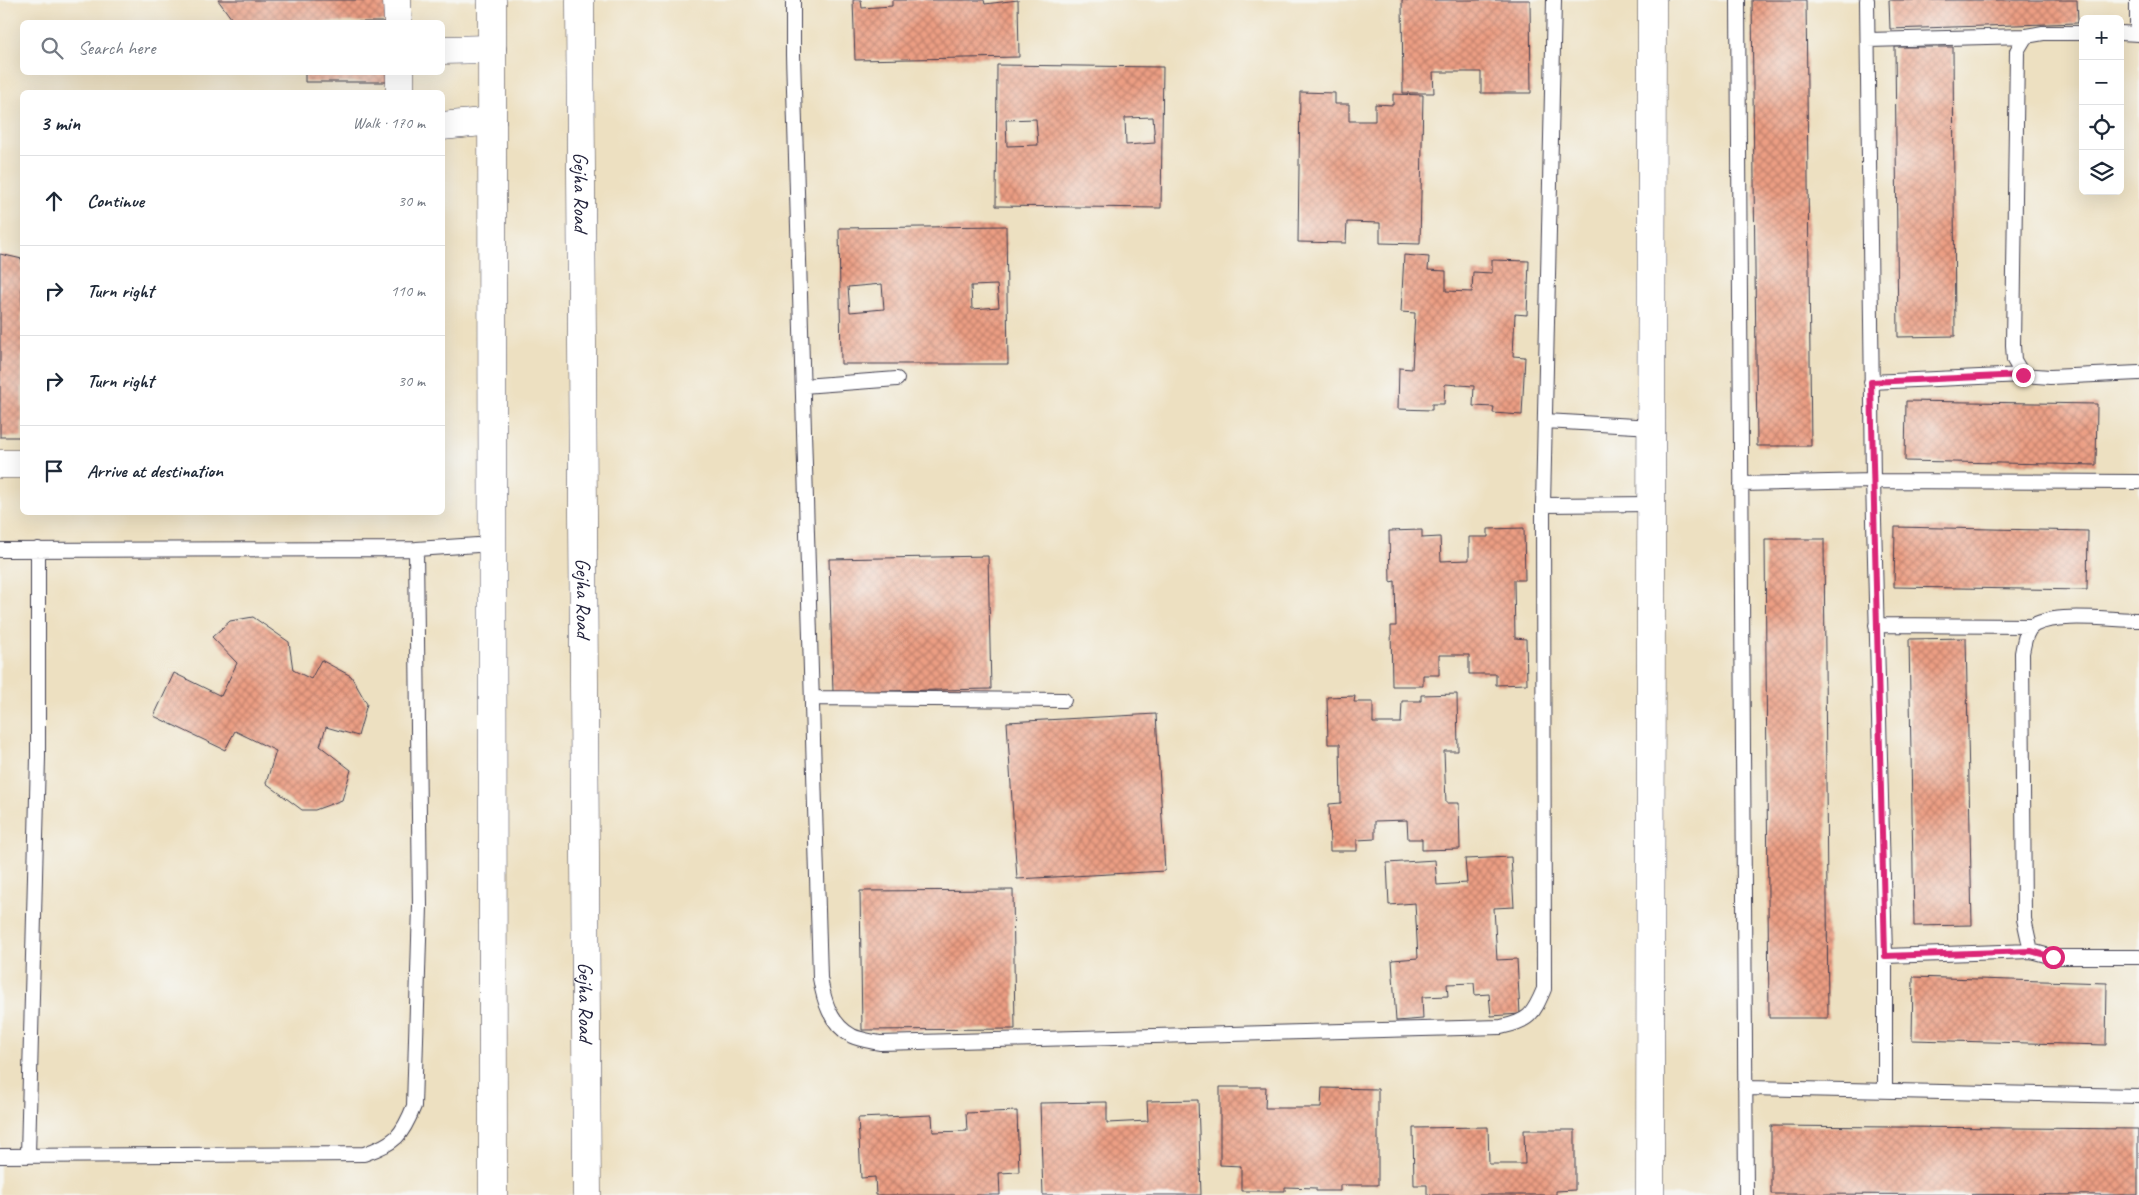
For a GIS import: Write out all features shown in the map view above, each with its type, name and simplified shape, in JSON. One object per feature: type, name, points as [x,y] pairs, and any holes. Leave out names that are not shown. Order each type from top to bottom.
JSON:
[{"type":"street","points":[[397,0],[398,20]]},
{"type":"street","points":[[492,0],[493,1195]]},
{"type":"street","name":"Gejha Road","points":[[580,0],[587,1195]]},
{"type":"street","points":[[1650,1195],[1652,0]]},
{"type":"street","points":[[445,50],[492,48]]},
{"type":"street","points":[[400,75],[400,90]]},
{"type":"street","points":[[445,126],[492,121]]},
{"type":"street","points":[[0,464],[20,464]]},
{"type":"lane","points":[[793,0],[793,55],[820,978],[825,1004],[837,1024],[853,1036],[880,1043],[1501,1027],[1520,1023],[1535,1010],[1544,989],[1543,504],[1554,0]]},
{"type":"lane","points":[[1738,0],[1746,1195]]},
{"type":"lane","points":[[1867,0],[1872,480],[1885,956],[1885,1090]]},
{"type":"lane","points":[[2124,34],[2138,34],[2137,0]]},
{"type":"lane","points":[[1868,40],[2079,33]]},
{"type":"lane","points":[[2023,375],[2014,360],[2013,344],[2017,51],[2026,36]]},
{"type":"lane","points":[[1871,382],[2023,375],[2050,377],[2139,373]]},
{"type":"lane","points":[[803,386],[896,378]]},
{"type":"lane","points":[[1545,420],[1652,427]]},
{"type":"lane","points":[[1741,484],[1872,480],[2139,482]]},
{"type":"lane","points":[[1543,504],[1652,504]]},
{"type":"lane","points":[[0,550],[416,549],[493,544]]},
{"type":"lane","points":[[28,1155],[38,756],[38,549]]},
{"type":"lane","points":[[0,1156],[364,1154],[385,1147],[404,1130],[414,1106],[420,906],[416,549]]},
{"type":"lane","points":[[1876,625],[2033,626],[2058,618],[2139,620]]},
{"type":"lane","points":[[2031,951],[2024,918],[2022,653],[2026,636],[2033,626]]},
{"type":"lane","points":[[812,698],[1064,700]]},
{"type":"lane","points":[[1885,956],[2031,951],[2053,957],[2139,957]]},
{"type":"lane","points":[[1745,1088],[2139,1096]]},
{"type":"building","points":[[218,0],[390,0],[390,20],[233,20]]},
{"type":"building","points":[[853,0],[861,0],[862,8],[892,6],[892,0],[984,0],[985,4],[1018,0],[1019,57],[855,60]]},
{"type":"building","points":[[1402,0],[1530,0],[1531,93],[1481,93],[1481,72],[1433,72],[1434,93],[1403,93]]},
{"type":"building","points":[[1752,0],[1806,0],[1811,446],[1757,446]]},
{"type":"building","points":[[1889,0],[2077,0],[2078,23],[1890,29]]},
{"type":"building","points":[[1895,47],[1953,47],[1955,336],[1898,337]]},
{"type":"building","points":[[997,65],[1163,67],[1161,208],[996,206]],"holes":[[[1153,117],[1155,143],[1126,145],[1125,118]],[[1036,119],[1038,145],[1007,146],[1006,120]]]},
{"type":"building","points":[[305,75],[391,75],[391,82],[305,82]]},
{"type":"building","points":[[1300,92],[1335,93],[1335,104],[1349,104],[1349,121],[1375,121],[1375,104],[1393,105],[1393,94],[1423,95],[1420,244],[1380,243],[1380,223],[1347,222],[1346,243],[1298,242]]},
{"type":"building","points":[[1006,226],[1008,364],[841,364],[839,228]],"holes":[[[882,284],[884,309],[850,312],[848,287]],[[997,285],[999,307],[972,309],[971,286]]]},
{"type":"building","points":[[0,254],[20,259],[20,437],[0,437]]},
{"type":"building","points":[[1404,255],[1429,257],[1428,270],[1446,271],[1446,291],[1472,292],[1473,272],[1492,273],[1492,260],[1529,261],[1527,315],[1515,314],[1513,356],[1525,357],[1522,415],[1493,413],[1494,407],[1473,406],[1474,386],[1445,384],[1444,404],[1432,404],[1432,410],[1398,409],[1399,368],[1412,369],[1415,313],[1401,312]]},
{"type":"building","points":[[1906,401],[2097,404],[2096,465],[1905,461]]},
{"type":"building","points":[[1895,527],[2088,531],[2087,590],[1894,587]]},
{"type":"building","points":[[1524,528],[1525,580],[1514,580],[1515,638],[1526,639],[1527,684],[1496,685],[1496,674],[1469,674],[1469,655],[1439,655],[1439,675],[1423,675],[1423,686],[1392,686],[1391,626],[1396,626],[1395,581],[1390,582],[1389,531],[1422,530],[1422,538],[1440,537],[1441,561],[1469,560],[1469,537],[1488,537],[1488,529]]},
{"type":"building","points":[[1765,539],[1824,539],[1828,1018],[1769,1018]]},
{"type":"building","points":[[988,556],[991,689],[833,692],[829,559]]},
{"type":"building","points":[[253,617],[289,642],[293,670],[311,679],[321,660],[351,676],[367,704],[358,736],[326,727],[320,746],[351,770],[342,800],[315,810],[302,810],[266,783],[276,751],[235,731],[225,750],[154,716],[174,673],[221,696],[237,663],[212,637],[230,621]]},
{"type":"building","points":[[1966,638],[1972,925],[1914,926],[1909,639]]},
{"type":"building","points":[[1457,694],[1458,751],[1444,751],[1446,803],[1459,803],[1460,849],[1422,850],[1422,839],[1408,839],[1407,820],[1375,821],[1375,839],[1357,840],[1357,851],[1330,851],[1329,804],[1341,803],[1340,744],[1328,744],[1327,697],[1355,696],[1354,702],[1373,702],[1373,723],[1401,723],[1402,701],[1421,701],[1421,695]]},
{"type":"building","points":[[1156,714],[1165,871],[1017,879],[1007,722]]},
{"type":"building","points":[[1511,857],[1514,907],[1494,908],[1497,960],[1517,959],[1520,1014],[1491,1016],[1489,994],[1475,995],[1474,983],[1447,984],[1448,996],[1422,997],[1423,1019],[1396,1021],[1392,960],[1418,958],[1415,903],[1389,905],[1387,863],[1435,860],[1437,885],[1467,883],[1465,859]]},
{"type":"building","points":[[1013,890],[1015,1029],[862,1030],[860,891]]},
{"type":"building","points":[[1913,977],[2107,983],[2106,1045],[1912,1040]]},
{"type":"building","points":[[1220,1087],[1266,1087],[1265,1108],[1321,1108],[1322,1088],[1378,1089],[1378,1185],[1340,1185],[1340,1191],[1316,1191],[1316,1188],[1285,1187],[1285,1191],[1241,1191],[1241,1166],[1220,1165]]},
{"type":"building","points":[[1198,1100],[1201,1195],[1043,1195],[1040,1103],[1107,1102],[1107,1123],[1148,1121],[1147,1101]]},
{"type":"building","points":[[1017,1111],[1019,1172],[999,1173],[1000,1195],[876,1195],[875,1177],[861,1178],[858,1118],[932,1115],[933,1132],[967,1131],[966,1113]]},
{"type":"building","points":[[1771,1126],[2138,1129],[2138,1195],[1771,1194]]},
{"type":"building","points":[[1488,1127],[1489,1164],[1525,1164],[1524,1130],[1575,1130],[1575,1190],[1556,1191],[1556,1195],[1427,1195],[1427,1185],[1414,1185],[1413,1128]]},
{"type":"route","points":[[2023,375],[1871,382],[1885,956],[2031,951],[2053,957]]}]
